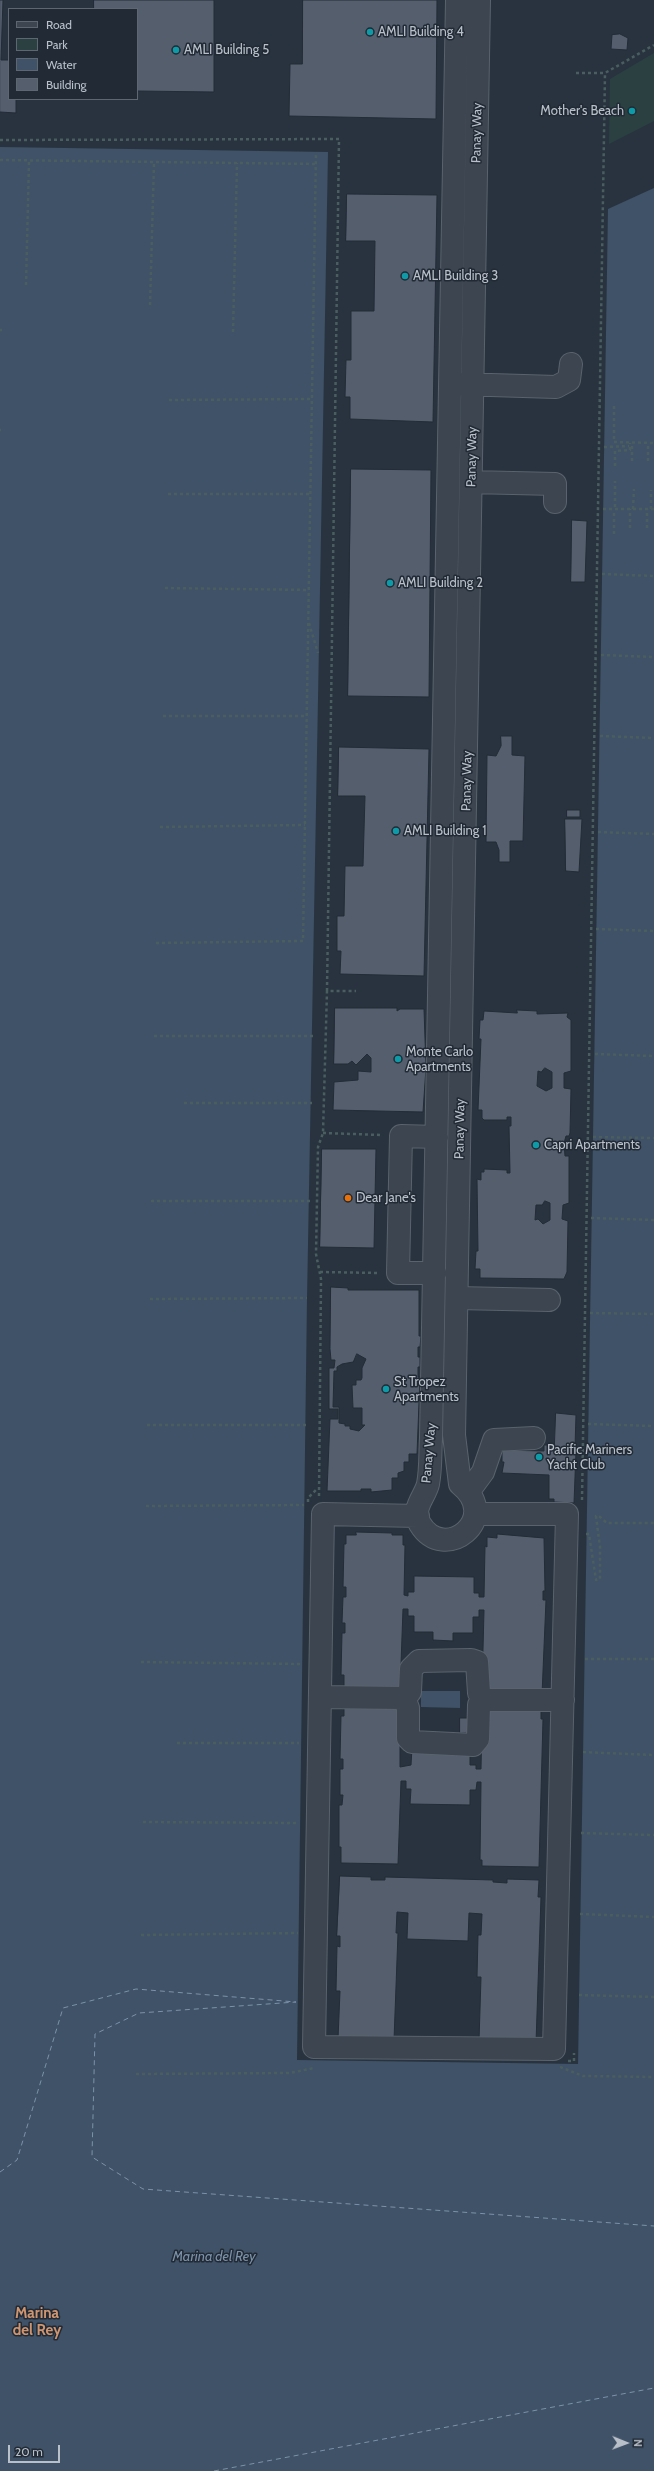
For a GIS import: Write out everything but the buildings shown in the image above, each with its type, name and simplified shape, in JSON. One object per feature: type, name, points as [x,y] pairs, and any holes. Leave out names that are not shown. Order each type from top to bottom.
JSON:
[{"type":"street","name":"Panay Way","points":[[418,1516],[418,1504],[428,1485],[431,1446],[457,0]]},
{"type":"street","name":"Panay Way","points":[[476,1514],[475,1503],[469,1491],[460,1484],[454,1435],[479,0]]},
{"type":"street","points":[[450,384],[556,387],[569,380],[571,364]]},
{"type":"street","points":[[471,482],[555,484],[555,502]]},
{"type":"street","points":[[434,1273],[398,1273],[401,1136],[437,1137]]},
{"type":"street","points":[[457,1298],[549,1300]]},
{"type":"street","points":[[469,1491],[483,1472],[494,1440],[534,1438]]},
{"type":"street","points":[[314,1510],[418,1516],[420,1523],[428,1533],[441,1540],[452,1540],[464,1534],[472,1526],[476,1514],[568,1514],[554,2049],[314,2047],[320,1697],[314,1510]]},
{"type":"street","points":[[320,1697],[404,1698],[410,1692],[411,1669],[419,1661],[471,1660],[478,1662],[479,1693],[485,1700]]},
{"type":"street","points":[[404,1698],[408,1708],[408,1738],[412,1742],[473,1745],[478,1739],[479,1705],[485,1700],[563,1700]]},
{"type":"path","points":[[576,73],[605,73],[654,45]]},
{"type":"path","points":[[0,140],[339,139],[327,991],[323,1133],[318,1147],[316,1254],[320,1272],[317,1489],[314,1510],[146,1506]]},
{"type":"path","points":[[156,943],[303,941],[316,152]]},
{"type":"path","points":[[0,160],[316,164]]},
{"type":"path","points":[[26,285],[29,161]]},
{"type":"path","points":[[150,305],[154,163]]},
{"type":"path","points":[[233,332],[237,163]]},
{"type":"path","points":[[169,400],[312,399]]},
{"type":"path","points":[[614,406],[614,442],[630,444]]},
{"type":"path","points":[[648,443],[648,461]]},
{"type":"path","points":[[630,444],[632,461]]},
{"type":"path","points":[[615,466],[615,452],[630,450],[630,444]]},
{"type":"path","points":[[604,447],[630,444],[654,444]]},
{"type":"path","points":[[615,481],[615,507]]},
{"type":"path","points":[[630,528],[634,489]]},
{"type":"path","points":[[603,509],[652,509],[651,490]]},
{"type":"path","points":[[168,494],[310,494]]},
{"type":"path","points":[[647,509],[647,528]]},
{"type":"path","points":[[614,513],[614,535]]},
{"type":"path","points":[[602,574],[654,576]]},
{"type":"path","points":[[165,588],[309,590]]},
{"type":"path","points":[[308,620],[318,653]]},
{"type":"path","points":[[601,655],[654,657]]},
{"type":"path","points":[[163,716],[306,716]]},
{"type":"path","points":[[600,736],[654,738]]},
{"type":"path","points":[[160,827],[305,825]]},
{"type":"path","points":[[598,832],[654,834]]},
{"type":"path","points":[[596,929],[654,931]]},
{"type":"path","points":[[327,991],[356,992]]},
{"type":"path","points":[[154,1036],[314,1036]]},
{"type":"path","points":[[595,1054],[654,1056]]},
{"type":"path","points":[[184,1103],[312,1103]]},
{"type":"path","points":[[323,1133],[401,1136]]},
{"type":"path","points":[[593,1137],[654,1138]]},
{"type":"path","points":[[151,1202],[310,1201]]},
{"type":"path","points":[[591,1218],[654,1220]]},
{"type":"path","points":[[320,1272],[398,1273]]},
{"type":"path","points":[[150,1299],[307,1298]]},
{"type":"path","points":[[590,1313],[654,1314]]},
{"type":"path","points":[[147,1425],[307,1424]]},
{"type":"path","points":[[588,1424],[654,1426]]},
{"type":"path","points":[[586,1534],[589,1534],[596,1580],[600,1579],[600,1547],[596,1516],[600,1517],[607,1523],[654,1523]]},
{"type":"path","points":[[585,1659],[654,1659]]},
{"type":"path","points":[[141,1662],[303,1664]]},
{"type":"path","points":[[177,1743],[302,1743]]},
{"type":"path","points":[[583,1752],[654,1755]]},
{"type":"path","points":[[142,1822],[300,1823]]},
{"type":"path","points":[[581,1833],[654,1835]]},
{"type":"path","points":[[580,1914],[654,1917]]},
{"type":"path","points":[[141,1935],[298,1933]]},
{"type":"path","points":[[579,1995],[654,1997]]},
{"type":"path","points":[[554,2065],[582,2076],[654,2077]]},
{"type":"path","points":[[136,2074],[290,2073],[317,2067]]},
{"type":"green space","points":[[654,53],[654,121],[609,144],[610,79]]},
{"type":"water","name":"Marina del Rey","points":[[0,147],[328,152],[307,1298],[297,2060],[578,2064],[608,209],[654,188],[654,2471],[0,2471]]},
{"type":"water","points":[[421,1691],[460,1691],[460,1708],[421,1707]]},
{"type":"ferry route","points":[[0,2172],[17,2160],[63,2008],[136,1989],[296,2002],[139,2013],[95,2034],[92,2157],[143,2189],[654,2226]]},
{"type":"ferry route","points":[[214,2471],[654,2388]]},
{"type":"place","name":"AMLI Building 4","points":[[370,32]]},
{"type":"place","name":"AMLI Building 5","points":[[176,50]]},
{"type":"place","name":"Mother's Beach","points":[[632,111]]},
{"type":"place","name":"AMLI Building 3","points":[[405,276]]},
{"type":"place","name":"AMLI Building 2","points":[[390,583]]},
{"type":"place","name":"AMLI Building 1","points":[[396,831]]},
{"type":"place","name":"Monte Carlo Apartments","points":[[398,1059]]},
{"type":"place","name":"Capri Apartments","points":[[536,1145]]},
{"type":"place","name":"Dear Jane's","points":[[348,1198]]},
{"type":"place","name":"St Tropez Apartments","points":[[386,1389]]},
{"type":"place","name":"Pacific Mariners Yacht Club","points":[[539,1457]]},
{"type":"district","name":"Marina del Rey","points":[[37,2322]]}]
